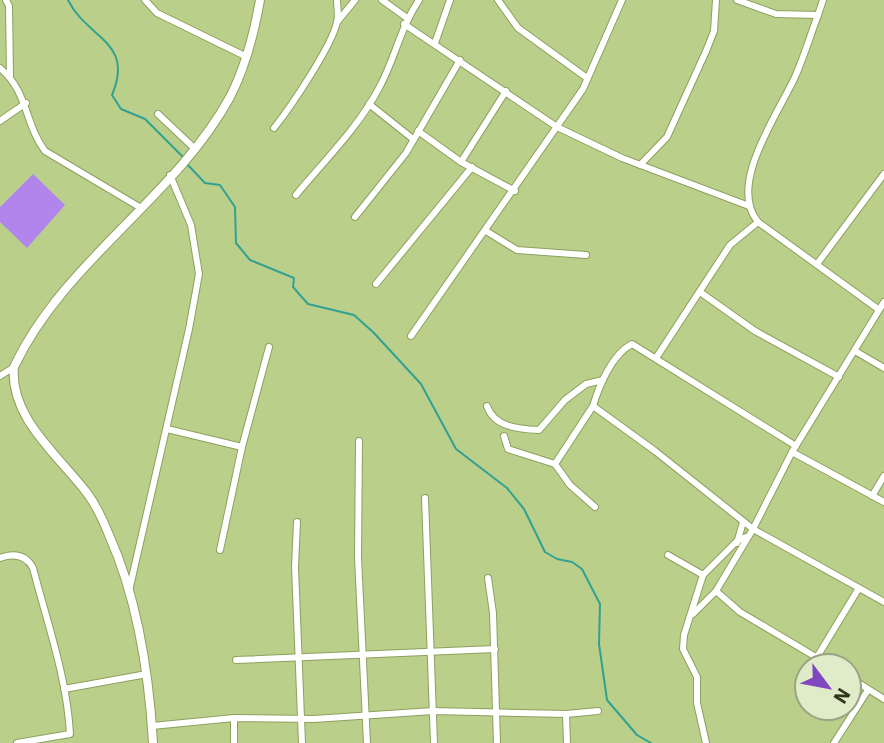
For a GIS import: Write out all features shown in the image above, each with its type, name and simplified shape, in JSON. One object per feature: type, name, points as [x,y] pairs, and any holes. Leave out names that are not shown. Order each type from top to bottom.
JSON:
[{"type":"street","points":[[6,0],[9,6],[10,76]]},
{"type":"street","points":[[145,0],[157,13],[247,57]]},
{"type":"street","points":[[0,376],[14,367],[61,296],[185,159],[229,99],[247,57],[260,0]]},
{"type":"street","points":[[337,0],[337,22]]},
{"type":"street","points":[[274,128],[290,108],[337,22],[355,0]]},
{"type":"street","points":[[382,0],[435,43],[557,127],[750,210],[758,222],[878,309]]},
{"type":"street","points":[[296,195],[369,104],[390,66],[405,21],[419,0]]},
{"type":"street","points":[[435,43],[450,0]]},
{"type":"street","points":[[498,0],[518,28],[587,78]]},
{"type":"street","points":[[411,336],[515,191],[583,89],[622,0]]},
{"type":"street","points":[[640,164],[667,137],[710,40],[716,0]]},
{"type":"street","points":[[737,0],[776,14],[818,15]]},
{"type":"street","points":[[743,232],[750,210],[751,169],[797,72],[823,0]]},
{"type":"street","points":[[355,217],[396,168],[460,60]]},
{"type":"street","points":[[0,68],[10,76],[26,103],[37,141],[45,151],[141,208]]},
{"type":"street","points":[[461,162],[506,91]]},
{"type":"street","points":[[0,121],[26,103]]},
{"type":"street","points":[[369,104],[413,139]]},
{"type":"street","points":[[158,114],[194,148]]},
{"type":"street","points":[[418,131],[461,162],[515,191]]},
{"type":"street","points":[[376,284],[472,166]]},
{"type":"street","points":[[817,264],[884,174]]},
{"type":"street","points":[[129,591],[167,429],[199,274],[191,225],[170,175]]},
{"type":"street","points":[[656,358],[730,245],[758,222]]},
{"type":"street","points":[[486,230],[517,250],[586,255]]},
{"type":"street","points":[[700,292],[755,331],[839,377]]},
{"type":"street","points":[[693,614],[716,591],[753,529],[794,449],[884,302]]},
{"type":"street","points":[[555,464],[593,407],[603,380],[628,345],[635,345],[794,449],[884,502]]},
{"type":"street","points":[[220,550],[242,447],[269,347]]},
{"type":"street","points":[[855,351],[884,368]]},
{"type":"street","points":[[14,367],[12,380],[19,404],[31,425],[95,505],[129,591],[147,674],[153,743]]},
{"type":"street","points":[[487,406],[491,418],[498,422],[539,430],[565,400],[592,380],[603,380]]},
{"type":"street","points":[[593,407],[655,451],[753,529],[884,602]]},
{"type":"street","points":[[167,429],[242,447]]},
{"type":"street","points":[[504,436],[508,449],[514,453],[555,464],[570,485],[595,507]]},
{"type":"street","points":[[359,441],[357,531],[367,743]]},
{"type":"street","points":[[873,496],[884,476]]},
{"type":"street","points":[[425,498],[434,743]]},
{"type":"street","points":[[297,522],[295,567],[302,743]]},
{"type":"street","points":[[736,556],[743,522]]},
{"type":"street","points":[[706,743],[697,703],[696,677],[683,649],[684,635],[693,614],[702,575],[737,541],[748,537]]},
{"type":"street","points":[[668,555],[702,575]]},
{"type":"street","points":[[0,558],[19,556],[33,568],[64,689],[69,743]]},
{"type":"street","points":[[488,578],[495,649],[497,743]]},
{"type":"street","points":[[820,652],[859,588]]},
{"type":"street","points":[[716,591],[740,612],[808,652]]},
{"type":"street","points":[[236,660],[363,652],[495,649]]},
{"type":"street","points":[[64,689],[147,674]]},
{"type":"street","points":[[863,687],[884,699]]},
{"type":"street","points":[[834,743],[868,690]]},
{"type":"street","points":[[152,726],[234,718],[300,719],[433,711],[566,714],[598,711]]},
{"type":"street","points":[[566,714],[567,743]]},
{"type":"street","points":[[234,718],[234,743]]},
{"type":"street","points":[[17,743],[70,734]]},
{"type":"shaded area","points":[[33,174],[65,205],[27,248],[0,222],[0,207]]},
{"type":"waterway","points":[[68,0],[76,13],[113,51],[118,63],[112,95],[121,109],[145,119],[184,158]]},
{"type":"waterway","points":[[186,163],[205,183],[220,185],[235,207],[236,243],[250,260],[294,278],[293,287],[308,304],[354,315],[373,332],[421,384],[456,449],[507,488],[524,509],[545,552],[557,559],[572,562],[582,569],[600,604],[599,644],[607,700],[637,735],[651,743]]}]
